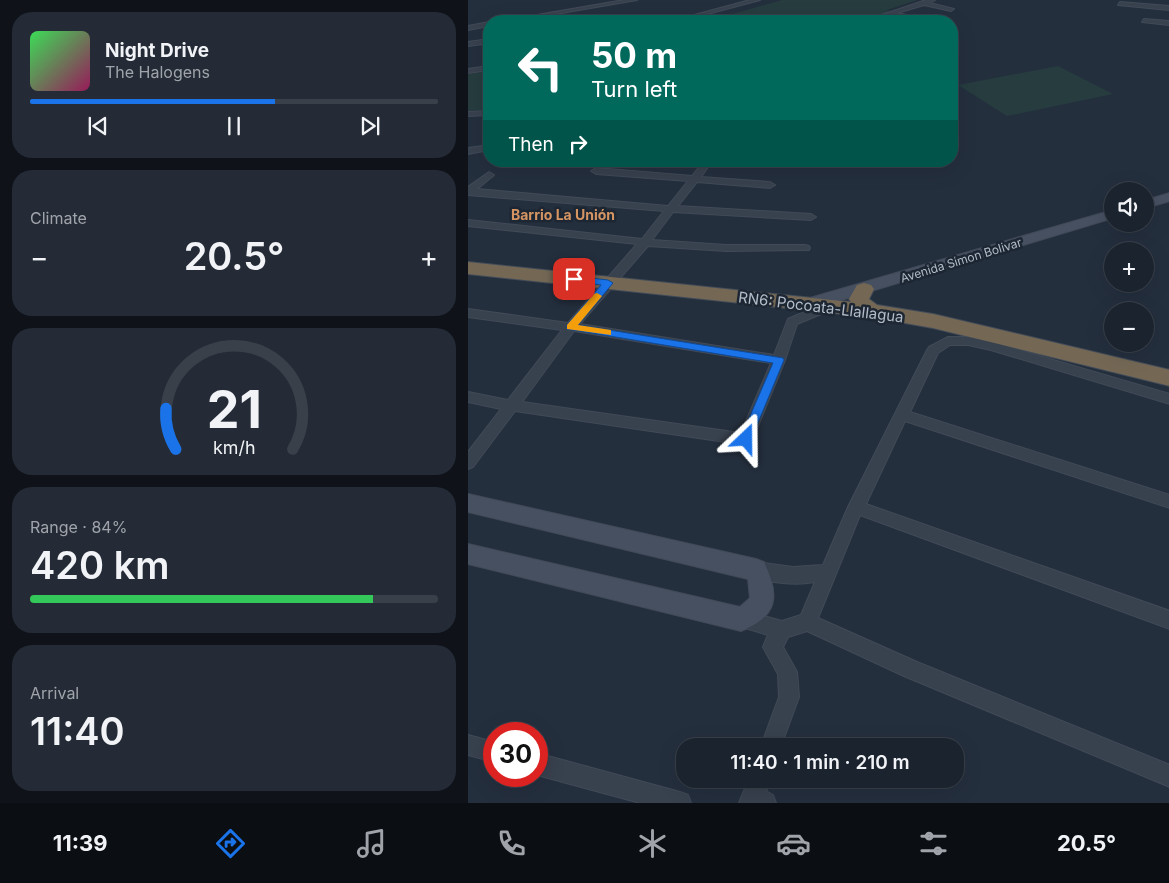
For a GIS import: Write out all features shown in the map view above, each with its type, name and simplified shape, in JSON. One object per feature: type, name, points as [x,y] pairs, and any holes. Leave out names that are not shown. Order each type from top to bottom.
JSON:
[{"type":"highway","name":"RN6: Pocoata-Llallagua","points":[[468,268],[819,305],[933,321],[1170,378]]},
{"type":"highway","points":[[864,289],[859,299],[863,306],[871,312]]},
{"type":"main road","points":[[1154,202],[1170,197]]},
{"type":"main road","name":"Avenida Simon Bolivar","points":[[819,305],[864,289],[1104,217]]},
{"type":"main road","points":[[468,503],[756,570]]},
{"type":"street","points":[[540,15],[634,0]]},
{"type":"street","points":[[689,15],[744,0]]},
{"type":"street","points":[[698,15],[757,0]]},
{"type":"street","points":[[712,15],[766,0]]},
{"type":"street","points":[[885,15],[932,0]]},
{"type":"street","points":[[924,3],[951,9]]},
{"type":"street","points":[[1120,4],[1151,3],[1170,8]]},
{"type":"street","points":[[891,13],[900,15]]},
{"type":"street","points":[[1144,21],[1170,23]]},
{"type":"street","points":[[468,28],[483,25]]},
{"type":"street","points":[[468,44],[483,42]]},
{"type":"street","points":[[468,71],[483,69]]},
{"type":"street","points":[[468,114],[483,113]]},
{"type":"street","points":[[469,148],[483,148]]},
{"type":"street","points":[[468,463],[571,327],[646,242],[704,167]]},
{"type":"street","points":[[596,171],[770,185]]},
{"type":"street","points":[[468,191],[489,175]]},
{"type":"street","points":[[468,191],[672,209],[811,217]]},
{"type":"street","points":[[468,224],[490,224],[726,249],[806,248]]},
{"type":"street","points":[[468,397],[513,406],[746,439],[779,360],[792,322],[819,305]]},
{"type":"street","points":[[468,313],[571,327],[779,360]]},
{"type":"street","points":[[807,622],[856,507],[933,350],[948,341],[968,341],[992,346],[1170,399]]},
{"type":"street","points":[[902,414],[1170,502]]},
{"type":"street","points":[[856,507],[1170,620]]},
{"type":"street","points":[[468,554],[782,630],[807,622],[911,669],[1170,776]]},
{"type":"street","points":[[756,570],[783,575],[811,576],[829,571]]},
{"type":"street","points":[[741,619],[754,613],[763,597],[763,585],[756,570]]},
{"type":"street","points":[[774,738],[789,697],[787,672],[772,647],[782,630]]},
{"type":"street","points":[[468,745],[483,749]]},
{"type":"street","points":[[548,767],[680,803]]},
{"type":"green space","points":[[782,0],[917,0],[887,10],[891,12],[881,15],[729,15]]},
{"type":"green space","points":[[1058,66],[1113,94],[1007,116],[958,85]]},
{"type":"green space","points":[[483,72],[483,110],[468,111],[468,74]]},
{"type":"slow traffic","points":[[597,296],[571,327],[608,333]]},
{"type":"district","name":"Barrio La Unión","points":[[563,214]]},
{"type":"route","points":[[574,279],[608,283],[571,327],[779,360],[746,439]]}]
